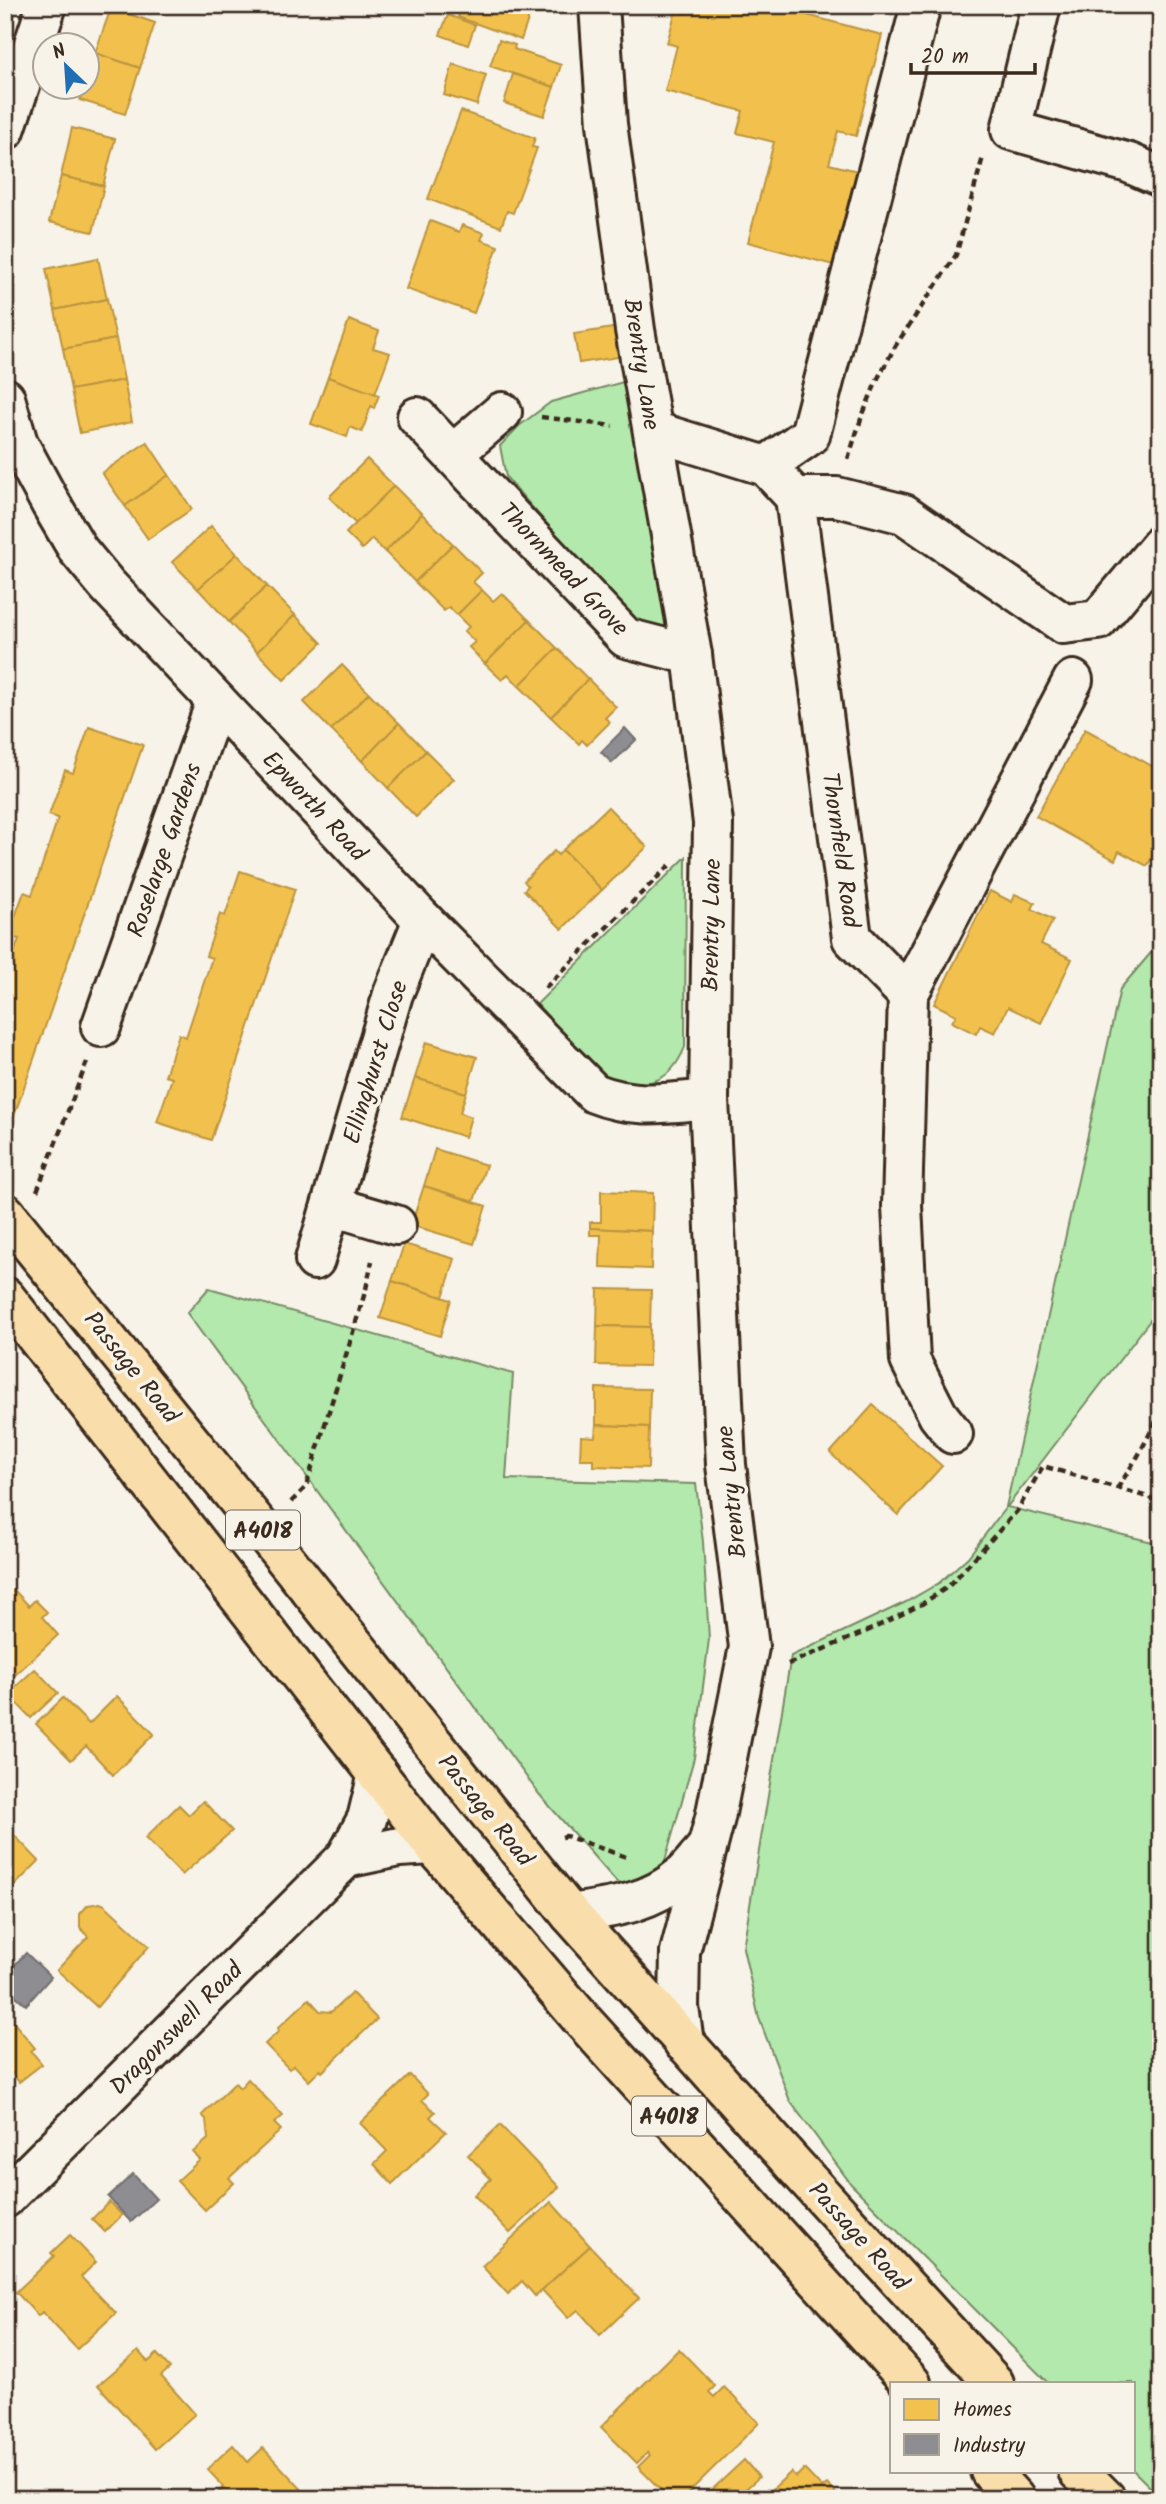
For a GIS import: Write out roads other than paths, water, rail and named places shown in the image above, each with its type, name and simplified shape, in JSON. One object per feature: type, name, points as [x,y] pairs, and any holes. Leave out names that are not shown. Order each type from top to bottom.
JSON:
[{"type":"main road","name":"Passage Road","points":[[13,1222],[264,1531],[569,1914],[994,2382]]},
{"type":"main road","name":"A4018","points":[[5,1297],[433,1845],[583,2021],[910,2382]]},
{"type":"main road","points":[[991,2472],[1015,2499]]},
{"type":"main road","points":[[1079,2472],[1106,2499]]},
{"type":"street","points":[[5,130],[47,5]]},
{"type":"street","name":"Brentry Lane","points":[[599,5],[607,124],[635,330],[692,655],[713,823],[709,1099],[726,1465],[749,1647],[715,1818],[680,1952],[679,2007],[684,2043]]},
{"type":"street","points":[[766,466],[810,435],[922,5]]},
{"type":"street","points":[[1041,5],[1011,130],[1129,163],[1161,177]]},
{"type":"street","name":"Epworth Road","points":[[5,398],[18,443],[78,550],[107,585],[423,920],[594,1093],[616,1102],[642,1105],[709,1099]]},
{"type":"street","points":[[453,454],[502,412]]},
{"type":"street","name":"Thornmead Grove","points":[[417,417],[625,638],[692,655]]},
{"type":"street","points":[[653,431],[766,466],[795,497],[837,497],[904,514],[1064,624],[1098,620],[1161,545]]},
{"type":"street","name":"Thornfield Road","points":[[795,497],[852,938],[908,995]]},
{"type":"street","points":[[953,1434],[938,1415],[910,1360],[902,1206],[908,995],[1073,680]]},
{"type":"street","name":"Roselarge Gardens","points":[[117,1011],[216,701]]},
{"type":"street","name":"Ellinghurst Close","points":[[315,1260],[393,993],[423,920]]},
{"type":"street","points":[[332,1206],[384,1222]]},
{"type":"street","name":"Dragonswell Road","points":[[5,2198],[346,1858],[366,1819],[377,1774]]},
{"type":"street","points":[[346,1858],[399,1847],[433,1845]]},
{"type":"street","name":"Brentry Lane","points":[[569,1914],[627,1905],[655,1894],[681,1876],[706,1848]]}]
